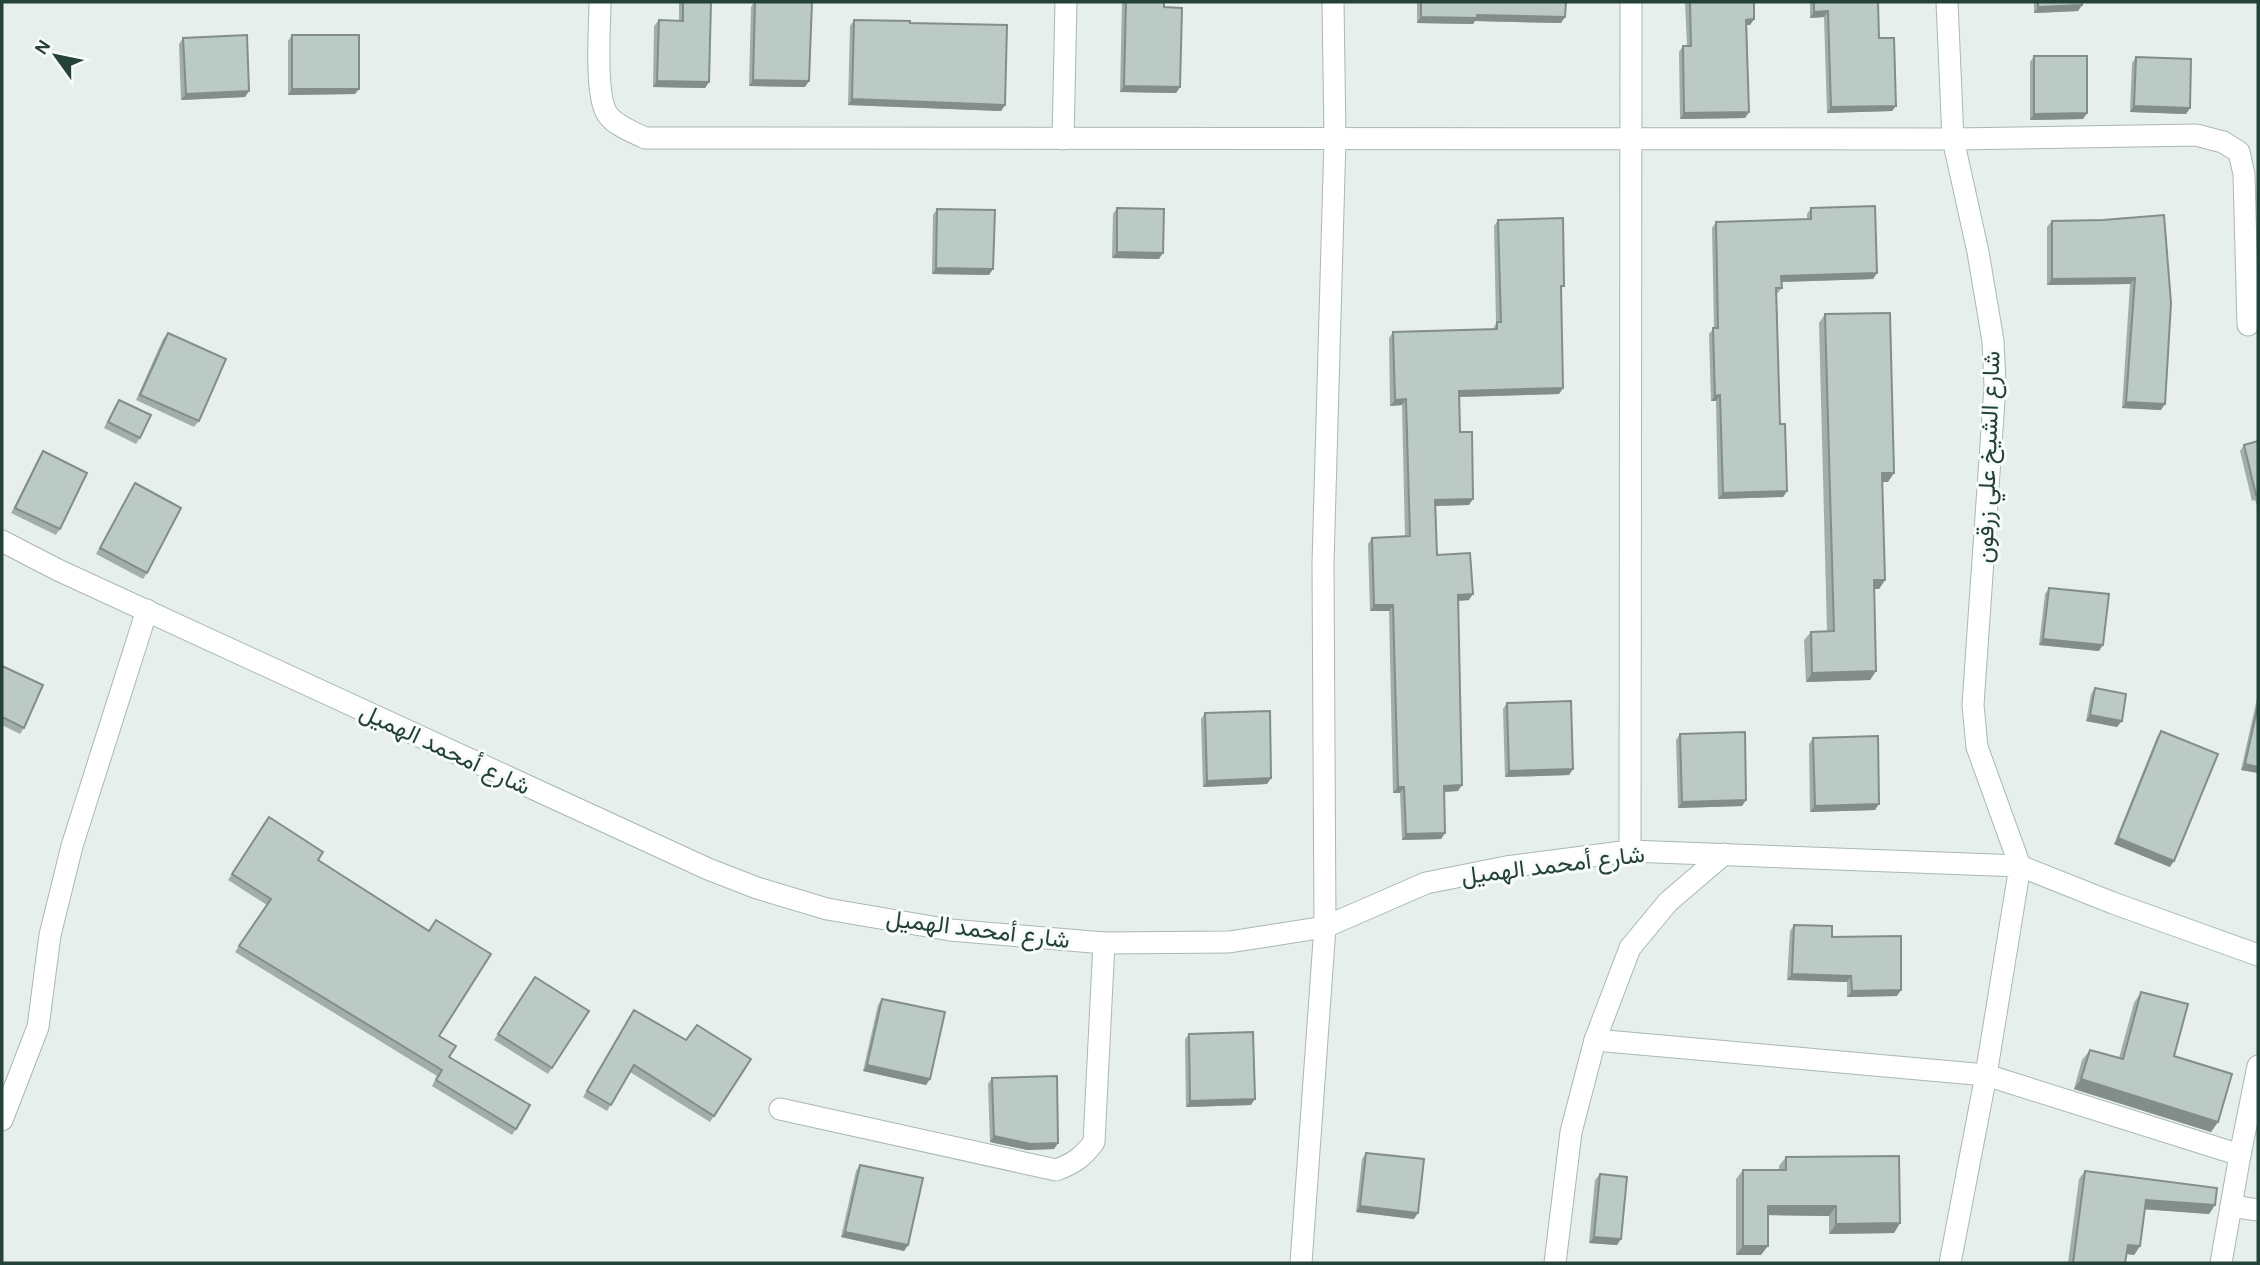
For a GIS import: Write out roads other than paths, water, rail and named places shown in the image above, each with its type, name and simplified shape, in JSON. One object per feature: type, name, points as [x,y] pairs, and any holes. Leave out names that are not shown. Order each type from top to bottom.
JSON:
[{"type":"street","points":[[600,2],[600,86],[607,114],[624,128],[645,138],[1954,139],[2196,135],[2223,142],[2239,152],[2244,174],[2248,325]]},
{"type":"street","points":[[1063,139],[1066,2]]},
{"type":"street","points":[[1301,1263],[1325,927],[1323,563],[1335,139],[1333,2]]},
{"type":"street","points":[[1630,851],[1631,2]]},
{"type":"street","name":"شارع الشيخ علي زرقون","points":[[1947,2],[1954,139],[1993,341],[1995,386],[1973,705],[1978,747],[2020,866]]},
{"type":"street","name":"شارع أمحمد الهميل","points":[[2,541],[58,570],[683,858],[757,888],[828,909],[950,930],[1104,943],[1229,942],[1325,927],[1426,883],[1506,867],[1630,851],[1724,854],[2020,866],[2258,955]]},
{"type":"street","points":[[2,1120],[38,1027],[50,935],[72,846],[147,610]]},
{"type":"street","points":[[1555,1263],[1571,1132],[1595,1040],[1630,948],[1668,902],[1724,854]]},
{"type":"street","points":[[1950,1263],[1986,1075],[2020,866]]},
{"type":"street","points":[[780,1109],[1056,1170],[1069,1166],[1082,1157],[1094,1142],[1104,943]]},
{"type":"street","points":[[1595,1040],[1986,1075],[2240,1154]]},
{"type":"street","points":[[2221,1263],[2258,1066]]},
{"type":"street","points":[[2231,1206],[2258,1210]]}]
